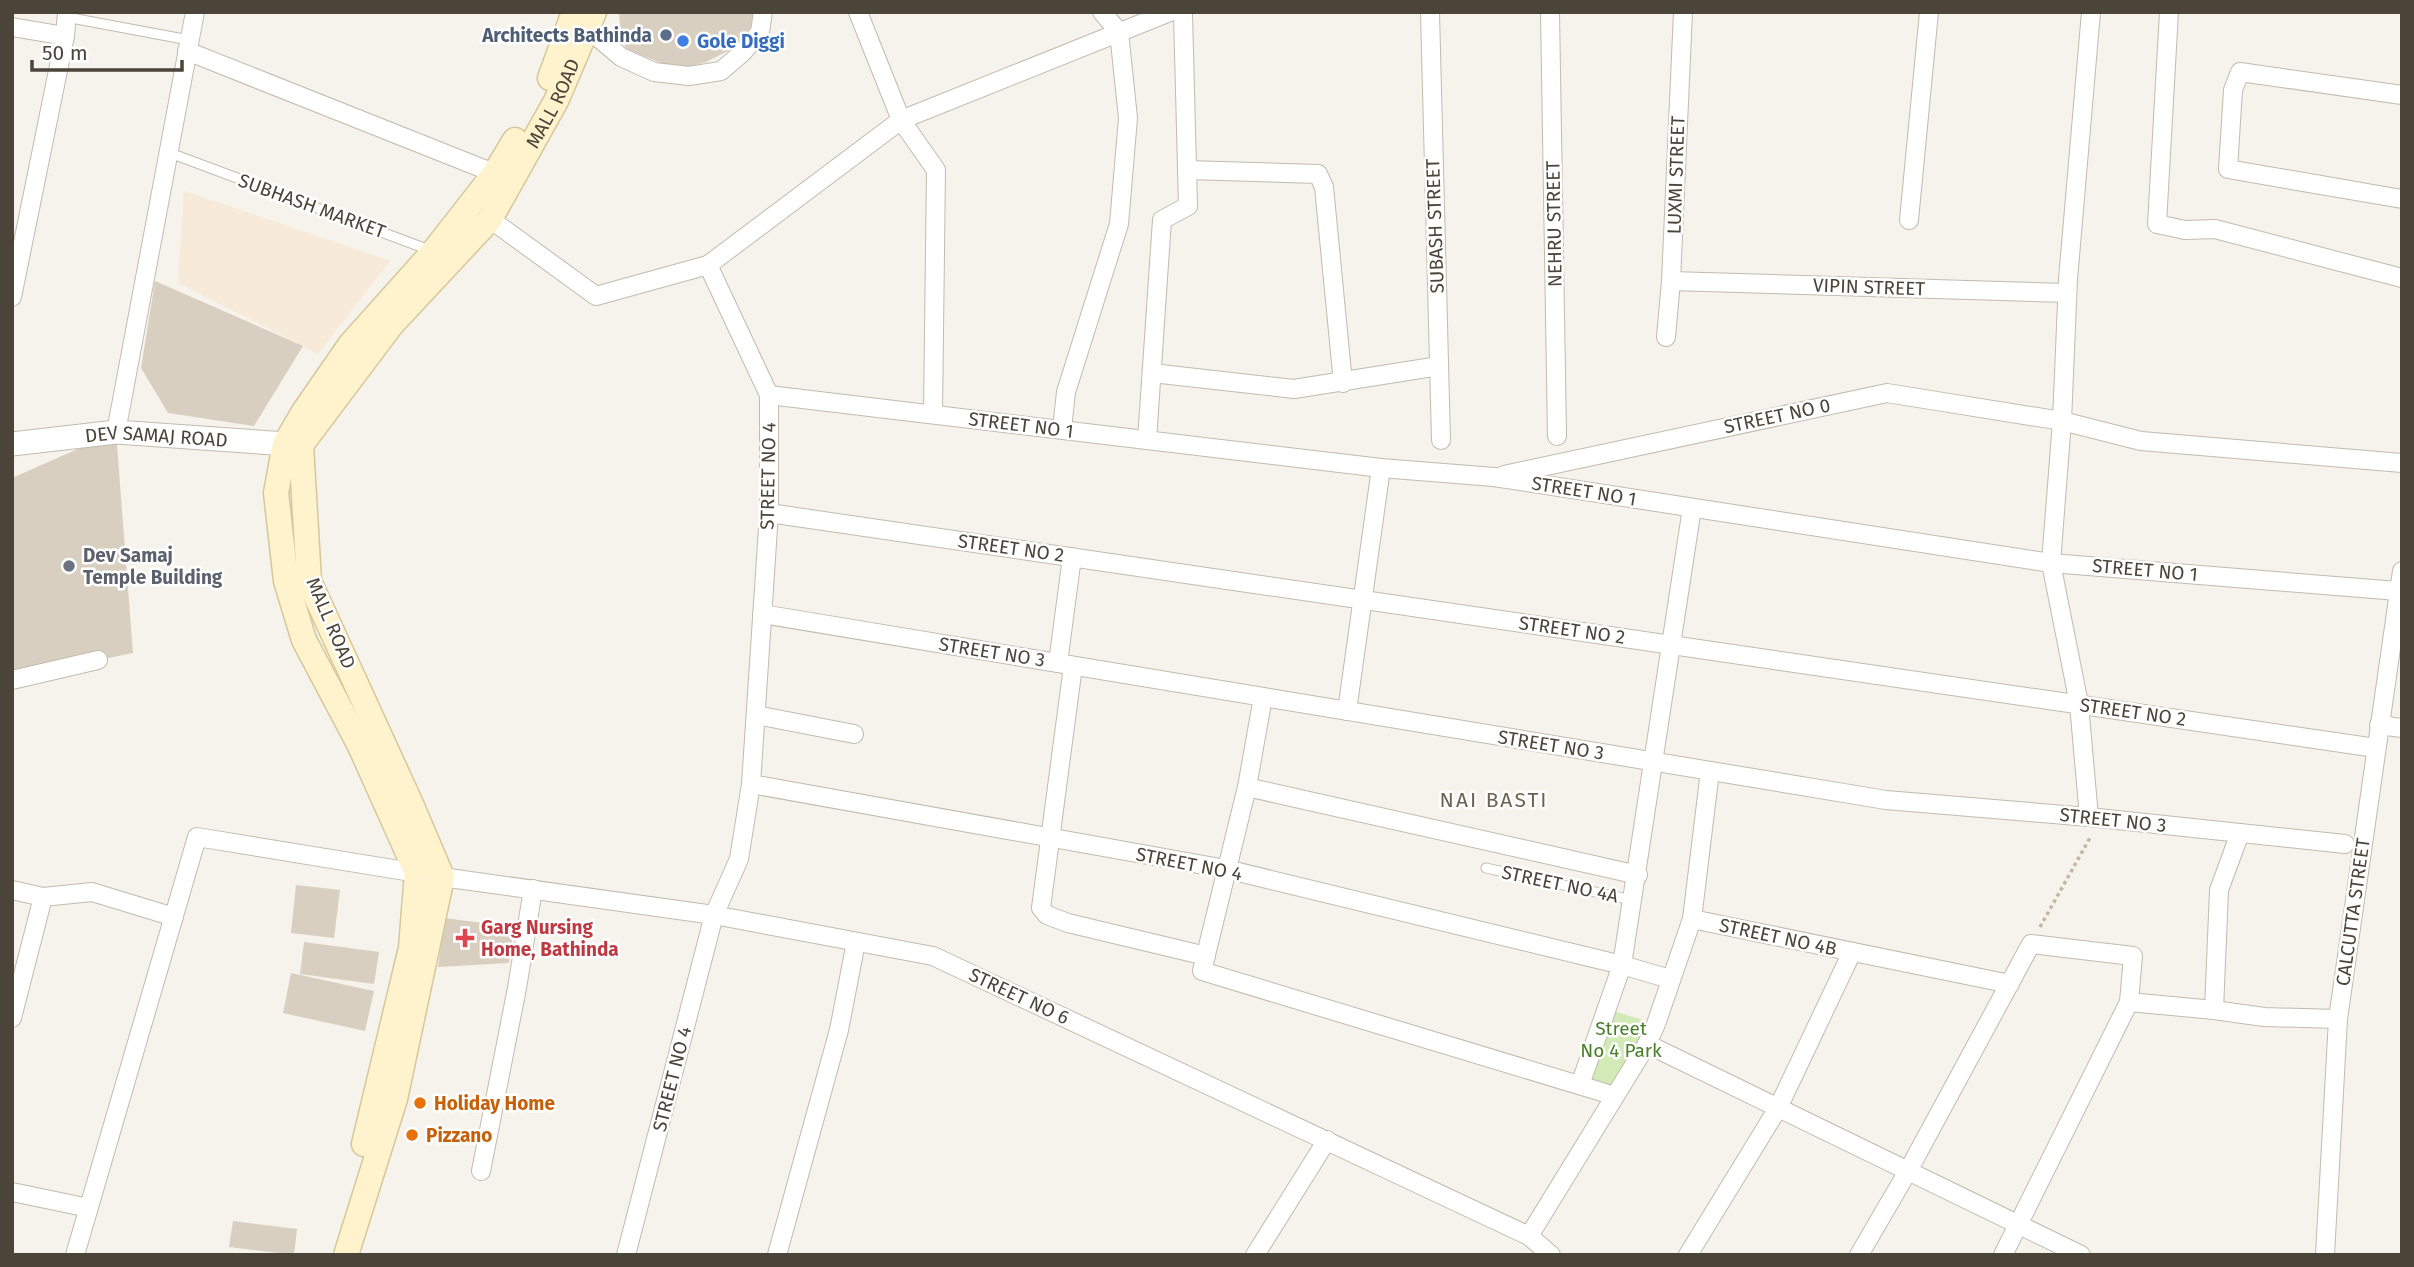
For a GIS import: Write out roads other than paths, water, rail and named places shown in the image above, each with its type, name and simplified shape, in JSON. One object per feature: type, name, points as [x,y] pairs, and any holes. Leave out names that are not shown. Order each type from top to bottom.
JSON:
[{"type":"main road","name":"MALL ROAD","points":[[430,875],[411,804],[309,581],[293,444],[392,324],[443,255],[490,219],[503,176],[556,101],[586,18]]},
{"type":"main road","points":[[443,255],[503,176]]},
{"type":"main road","points":[[328,1255],[370,1124],[430,875]]},
{"type":"main road","points":[[346,1255],[395,1099],[430,875]]},
{"type":"street","points":[[116,432],[195,12]]},
{"type":"street","points":[[586,18],[621,57],[654,72],[690,76],[721,71],[742,53],[760,32],[762,12]]},
{"type":"street","points":[[858,12],[901,120],[936,170],[933,414]]},
{"type":"street","points":[[1062,429],[1066,392],[1119,224],[1128,118],[1119,33],[1102,12]]},
{"type":"street","points":[[490,219],[596,296],[708,265],[901,120],[1170,12]]},
{"type":"street","points":[[1147,440],[1162,220],[1188,206],[1183,14],[1178,12]]},
{"type":"street","name":"SUBASH STREET","points":[[1430,12],[1441,440]]},
{"type":"street","name":"NEHRU STREET","points":[[1550,12],[1558,436]]},
{"type":"street","name":"LUXMI STREET","points":[[1666,337],[1683,12]]},
{"type":"street","points":[[1909,220],[1929,12]]},
{"type":"street","points":[[2091,12],[2067,293],[2062,421],[2051,563],[2079,704],[2095,818]]},
{"type":"street","points":[[2169,12],[2157,224],[2185,230],[2215,229],[2402,278]]},
{"type":"street","points":[[12,297],[67,15]]},
{"type":"street","points":[[12,27],[65,36]]},
{"type":"street","points":[[188,46],[503,176]]},
{"type":"street","points":[[2402,95],[2240,72],[2233,90],[2228,169],[2402,199]]},
{"type":"street","points":[[1187,170],[1318,174],[1324,187],[1343,383]]},
{"type":"street","name":"STREET NO 4","points":[[626,1255],[714,915],[738,859],[751,784],[769,513],[769,395],[708,265]]},
{"type":"street","name":"VIPIN STREET","points":[[1671,281],[2067,293]]},
{"type":"street","points":[[1152,373],[1294,389],[1439,366]]},
{"type":"street","name":"STREET NO 0","points":[[1494,477],[1887,393],[2062,421],[2141,441],[2402,463]]},
{"type":"street","name":"STREET NO 1","points":[[769,395],[1381,468],[1494,477],[2051,563],[2398,591]]},
{"type":"street","name":"DEV SAMAJ ROAD","points":[[12,444],[116,432],[293,444]]},
{"type":"street","points":[[1347,711],[1381,468]]},
{"type":"street","points":[[1580,1085],[1622,965],[1638,875],[1692,508]]},
{"type":"street","name":"STREET NO 2","points":[[769,513],[2376,748]]},
{"type":"street","points":[[1072,557],[1051,838],[1041,908],[1047,915],[1068,923],[1206,956]]},
{"type":"street","name":"CALCUTTA STREET","points":[[2325,1255],[2338,1019],[2402,570]]},
{"type":"street","name":"STREET NO 3","points":[[762,614],[1886,800],[2345,844]]},
{"type":"street","points":[[12,680],[98,660]]},
{"type":"street","points":[[1263,697],[1247,787],[1202,971],[1615,1096]]},
{"type":"street","points":[[756,715],[854,734]]},
{"type":"street","points":[[2379,725],[2402,728]]},
{"type":"street","name":"STREET NO 4B","points":[[1710,771],[1692,919],[2010,984]]},
{"type":"street","name":"STREET NO 4","points":[[751,784],[1226,869],[1670,979]]},
{"type":"street","points":[[1247,787],[1638,875]]},
{"type":"street","points":[[2214,1010],[2219,890],[2240,833]]},
{"type":"street","name":"STREET NO 6","points":[[174,916],[197,837],[430,875],[714,915],[933,956],[1530,1236],[1551,1255]]},
{"type":"street","points":[[481,1171],[517,988],[533,889]]},
{"type":"street","points":[[12,890],[43,897],[92,892],[174,916],[75,1255]]},
{"type":"street","points":[[12,1018],[43,897]]},
{"type":"street","points":[[1530,1236],[1647,1045],[1692,919]]},
{"type":"street","points":[[777,1255],[839,1030],[856,942]]},
{"type":"street","points":[[1859,1255],[1908,1171],[2031,944],[2133,956],[2129,1002],[2003,1255]]},
{"type":"street","points":[[1688,1255],[1778,1108],[1852,952]]},
{"type":"street","points":[[2129,1002],[2264,1017],[2338,1019]]},
{"type":"street","points":[[1647,1045],[2081,1255]]},
{"type":"street","points":[[1255,1255],[1327,1140]]},
{"type":"street","points":[[12,1192],[89,1208]]},
{"type":"lane","points":[[67,15],[188,46]]},
{"type":"lane","name":"SUBHASH MARKET","points":[[170,153],[443,255]]},
{"type":"lane","name":"STREET NO 4A","points":[[1486,868],[1634,900]]},
{"type":"place","name":"Architects Bathinda","points":[[666,35]]},
{"type":"place","name":"Gole Diggi","points":[[683,41]]},
{"type":"place","name":"Dev Samaj Temple Building","points":[[69,566]]},
{"type":"place","name":"Garg Nursing Home, Bathinda","points":[[465,938]]},
{"type":"place","name":"Holiday Home","points":[[420,1103]]},
{"type":"place","name":"Pizzano","points":[[412,1135]]},
{"type":"district","name":"NAI BASTI","points":[[1494,800]]},
{"type":"park label","name":"Street No 4 Park","points":[[1621,1039]]}]
